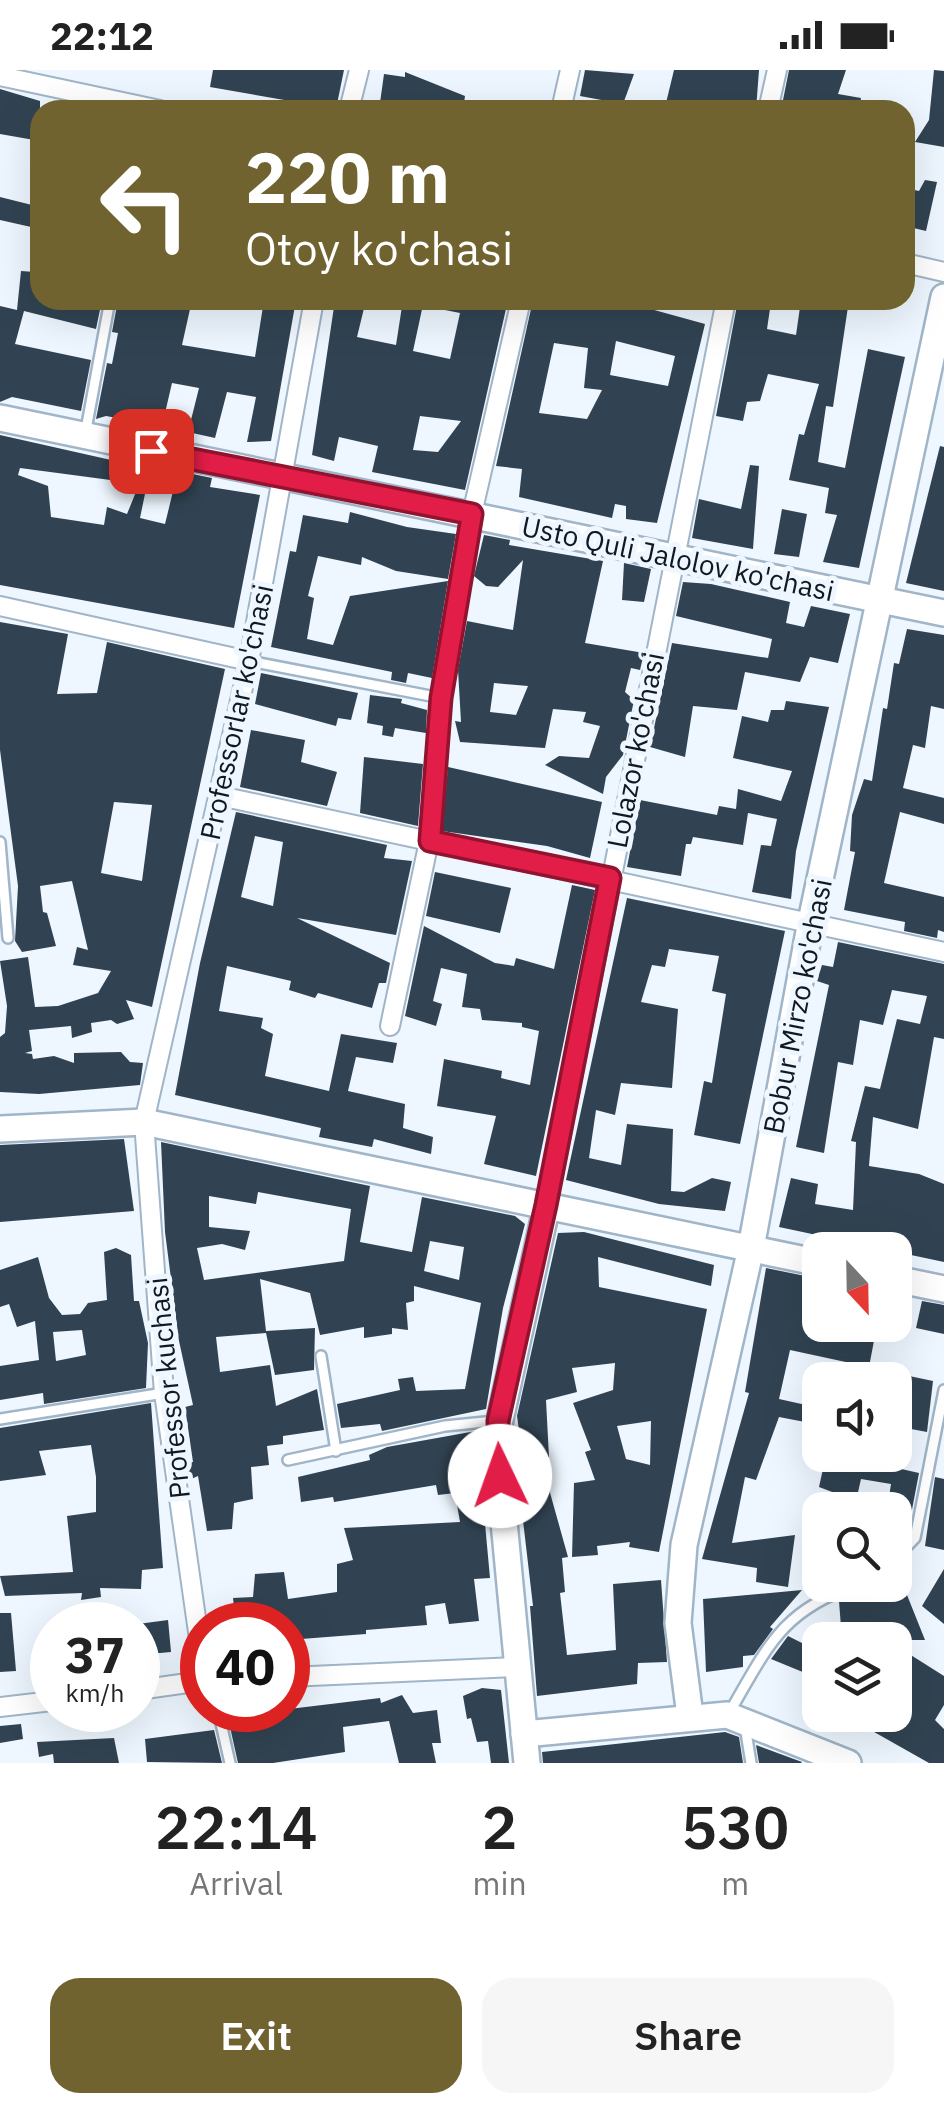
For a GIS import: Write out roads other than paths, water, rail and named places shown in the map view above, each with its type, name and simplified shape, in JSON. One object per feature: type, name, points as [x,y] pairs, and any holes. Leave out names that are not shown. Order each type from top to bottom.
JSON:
[{"type":"street","points":[[352,100],[359,70]]},
{"type":"street","points":[[563,100],[570,70]]},
{"type":"street","points":[[770,100],[777,70]]},
{"type":"street","points":[[0,76],[109,100]]},
{"type":"street","points":[[915,265],[944,272]]},
{"type":"street","name":"Bobur Mirzo ko'chasi","points":[[690,1716],[678,1623],[684,1545],[751,1248],[810,926],[944,298]]},
{"type":"street","name":"Professorlar ko'chasi","points":[[144,1122],[249,661],[312,310]]},
{"type":"street","points":[[390,1026],[430,841],[441,698],[472,514],[519,310]]},
{"type":"street","name":"Lolazor ko'chasi","points":[[524,1734],[498,1421],[546,1205],[724,310]]},
{"type":"street","name":"Usto Quli Jalolov ko'chasi","points":[[0,418],[282,480],[472,514],[944,613]]},
{"type":"street","points":[[0,606],[249,661]]},
{"type":"street","points":[[220,796],[944,952]]},
{"type":"street","points":[[0,1129],[144,1122],[802,1259]]},
{"type":"street","name":"Professor kuchasi","points":[[144,1122],[164,1393],[194,1602]]},
{"type":"street","points":[[912,1282],[944,1289]]},
{"type":"street","points":[[310,1676],[518,1667]]},
{"type":"street","points":[[0,1707],[30,1703]]},
{"type":"street","points":[[527,1763],[524,1734],[690,1716],[736,1717],[848,1763]]},
{"type":"lane","points":[[85,436],[108,310]]},
{"type":"lane","points":[[249,661],[441,698]]},
{"type":"lane","points":[[0,842],[8,938]]},
{"type":"lane","points":[[321,1356],[336,1450]]},
{"type":"lane","points":[[912,1540],[944,1390]]},
{"type":"lane","points":[[0,1419],[164,1393]]},
{"type":"lane","points":[[288,1460],[445,1426],[498,1421]]},
{"type":"lane","points":[[751,1763],[736,1717],[778,1630],[817,1602]]},
{"type":"lane","points":[[223,1732],[230,1763]]}]
